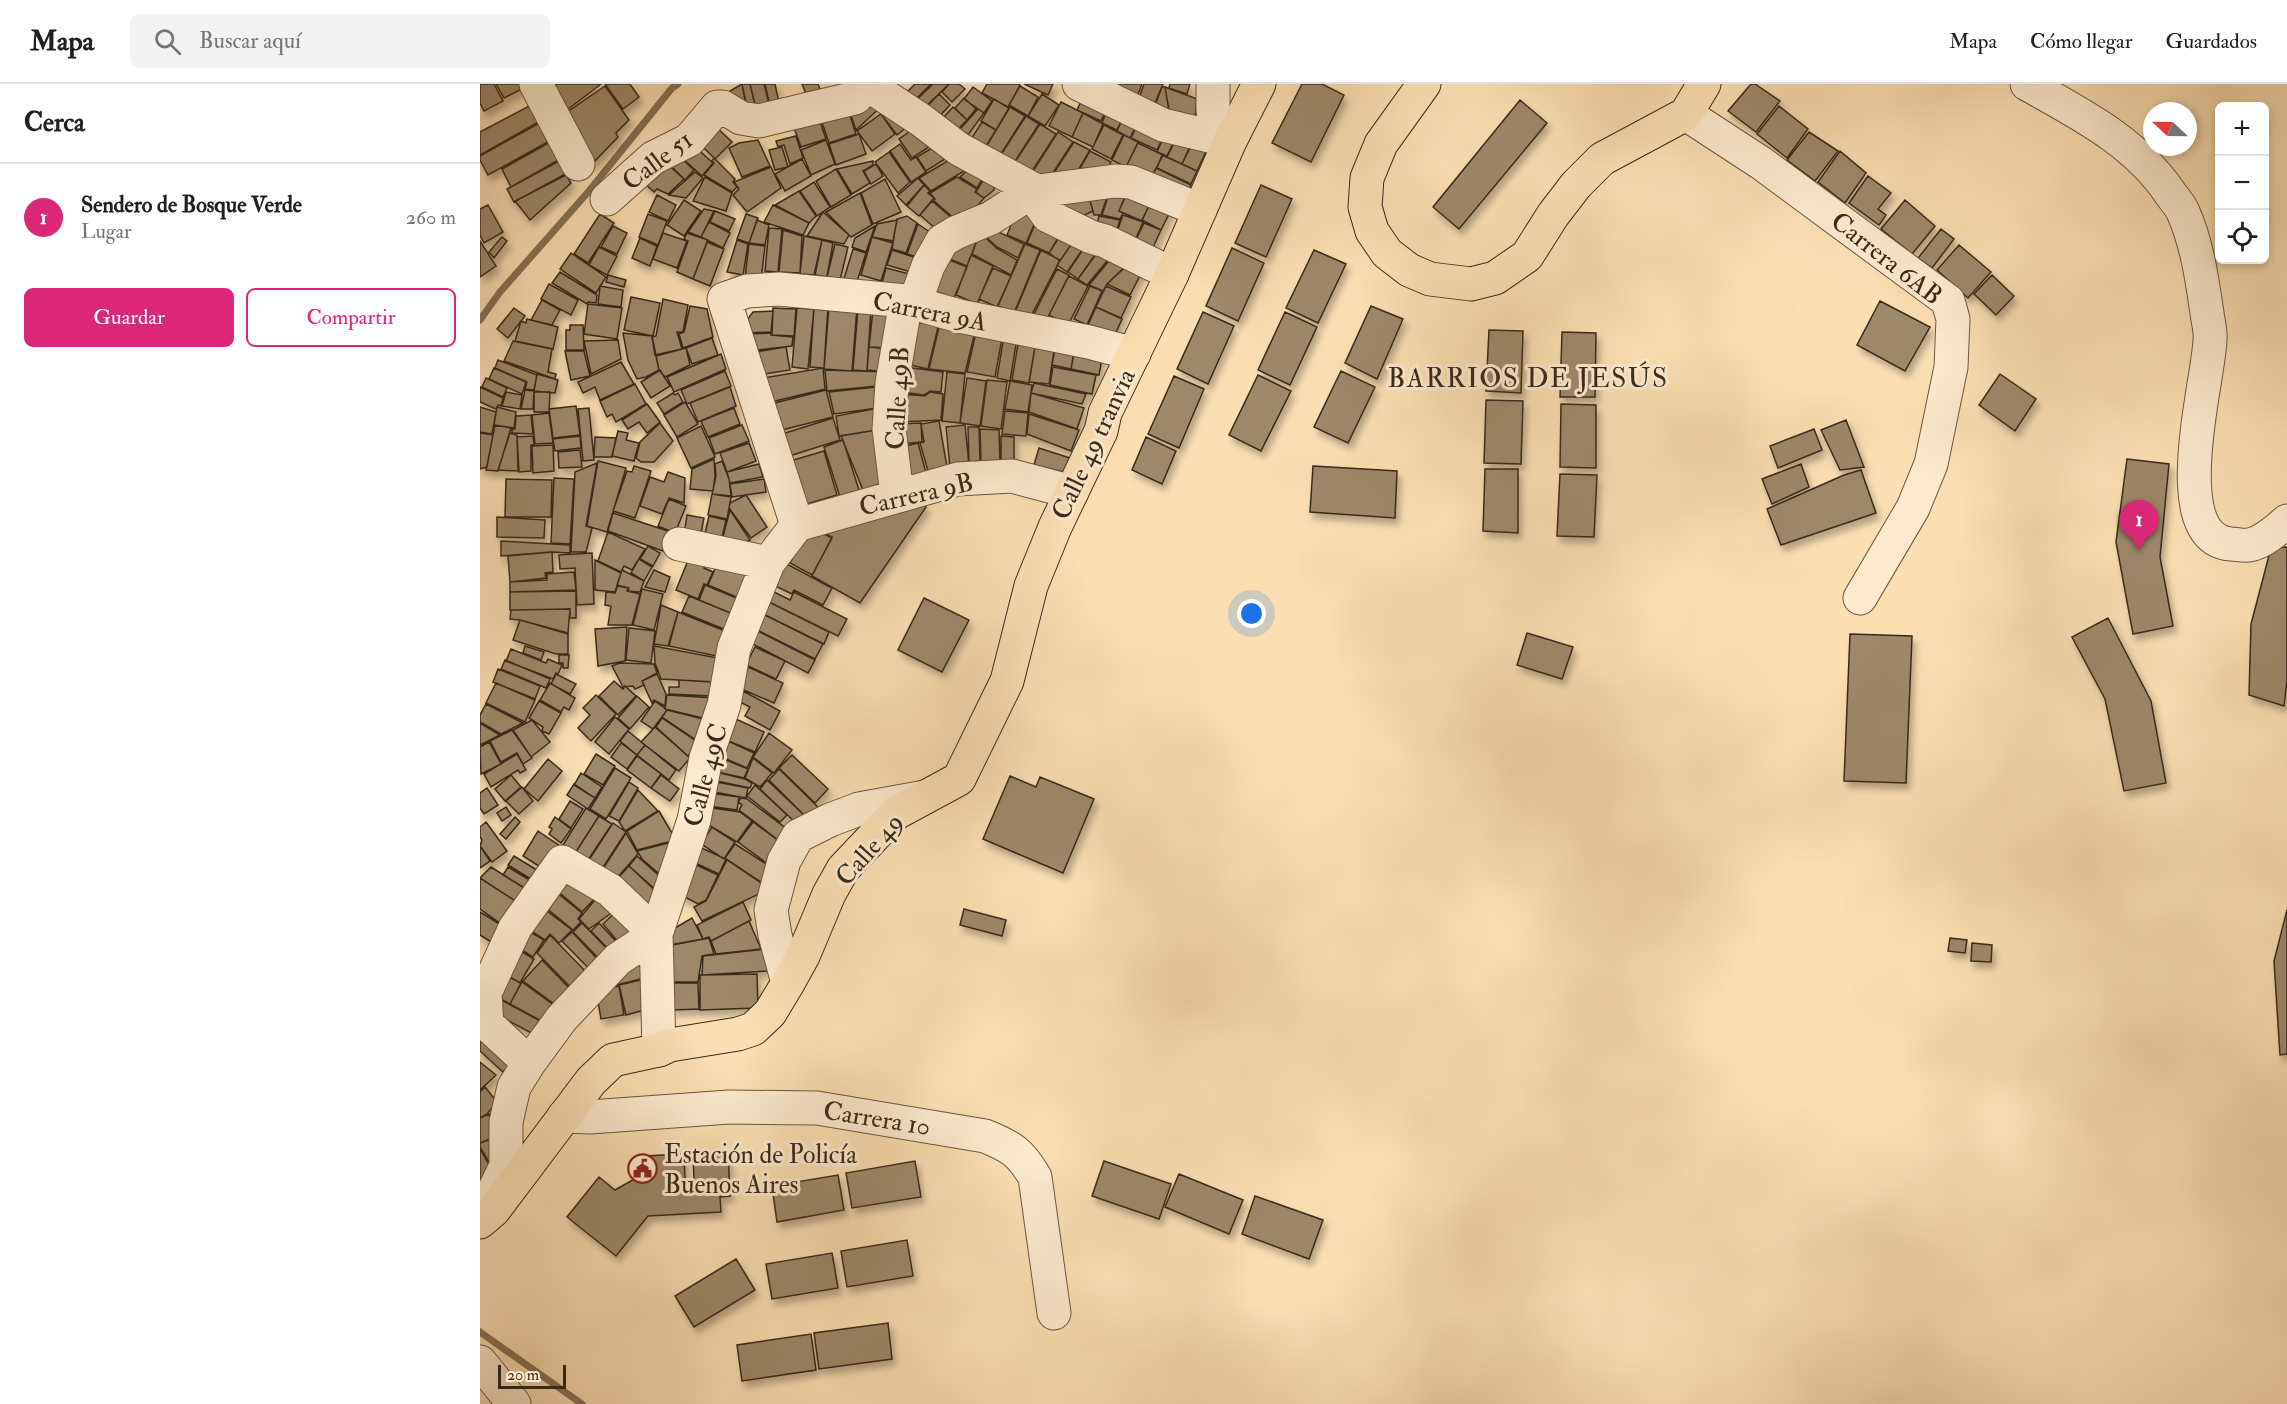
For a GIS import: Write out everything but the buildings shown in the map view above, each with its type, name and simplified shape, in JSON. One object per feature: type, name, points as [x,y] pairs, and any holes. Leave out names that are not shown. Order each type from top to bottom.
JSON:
[{"type":"main road","name":"Calle 49 tranvia","points":[[930,796],[958,780],[985,730],[1007,681],[1031,586],[1055,527],[1101,431],[1105,413],[1172,274],[1230,141],[1259,84]]},
{"type":"main road","points":[[1424,84],[1381,144],[1367,178],[1365,207],[1372,231],[1387,253],[1409,270],[1430,279],[1470,284],[1495,278],[1527,256],[1553,215],[1576,185],[1602,159],[1686,114],[1704,84]]},
{"type":"main road","name":"Calle 49","points":[[486,1217],[591,1082],[613,1060],[659,1050],[670,1045],[738,1034],[753,1029],[770,1013],[803,956],[829,894],[843,870],[896,813],[930,796]]},
{"type":"street","points":[[536,84],[578,164]]},
{"type":"street","points":[[1079,84],[1163,126],[1230,141]]},
{"type":"street","points":[[1213,84],[1213,112],[1230,141]]},
{"type":"street","points":[[2027,84],[2095,122],[2126,144],[2156,172],[2182,211],[2201,271],[2210,339],[2200,400],[2195,455],[2195,504],[2206,530],[2222,543],[2249,545],[2273,533],[2287,521]]},
{"type":"street","points":[[865,85],[921,120],[959,149],[1030,188],[1048,216],[1172,274]]},
{"type":"street","name":"Calle 51","points":[[608,199],[653,158],[689,140],[717,106],[741,118],[759,121],[855,98],[865,85]]},
{"type":"street","name":"Carrera 6AB","points":[[1686,114],[1771,170],[1948,301],[1953,319],[1951,367],[1931,464],[1913,508],[1860,598]]},
{"type":"street","points":[[1031,192],[1115,181],[1131,182],[1200,210]]},
{"type":"street","name":"Calle 49B","points":[[897,495],[889,429],[892,383],[910,302],[942,241],[991,218],[1031,192]]},
{"type":"street","name":"Carrera 9A","points":[[796,525],[724,299],[747,291],[779,290],[910,302],[958,316],[1089,342],[1134,354]]},
{"type":"street","name":"Carrera 9B","points":[[796,525],[958,479],[1012,476],[1072,492]]},
{"type":"street","name":"Calle 49C","points":[[656,934],[694,820],[706,758],[724,705],[734,648],[768,563],[796,525]]},
{"type":"street","points":[[679,544],[768,563]]},
{"type":"street","name":"Calle 49","points":[[788,983],[771,910],[784,861],[798,837],[830,820],[859,809],[930,796]]},
{"type":"street","points":[[529,1063],[486,1024],[485,993],[515,928],[562,861],[610,890],[656,934],[659,1050]]},
{"type":"street","points":[[486,1217],[489,1201],[506,1166],[506,1122],[514,1087],[562,1018],[618,959],[656,934]]},
{"type":"street","name":"Carrera 10","points":[[564,1116],[590,1117],[729,1107],[817,1108],[985,1136],[1008,1146],[1024,1159],[1035,1177],[1054,1313]]},
{"type":"waterway","points":[[480,320],[500,292],[589,191],[672,88],[678,84]]},
{"type":"waterway","points":[[480,1332],[582,1404]]},
{"type":"place","name":"Sendero de Bosque Verde","points":[[2139,550]]},
{"type":"place","name":"Estación de Policía Buenos Aires","points":[[643,1169]]},
{"type":"district","name":"BARRIOS DE JESÚS","points":[[1528,378]]}]
